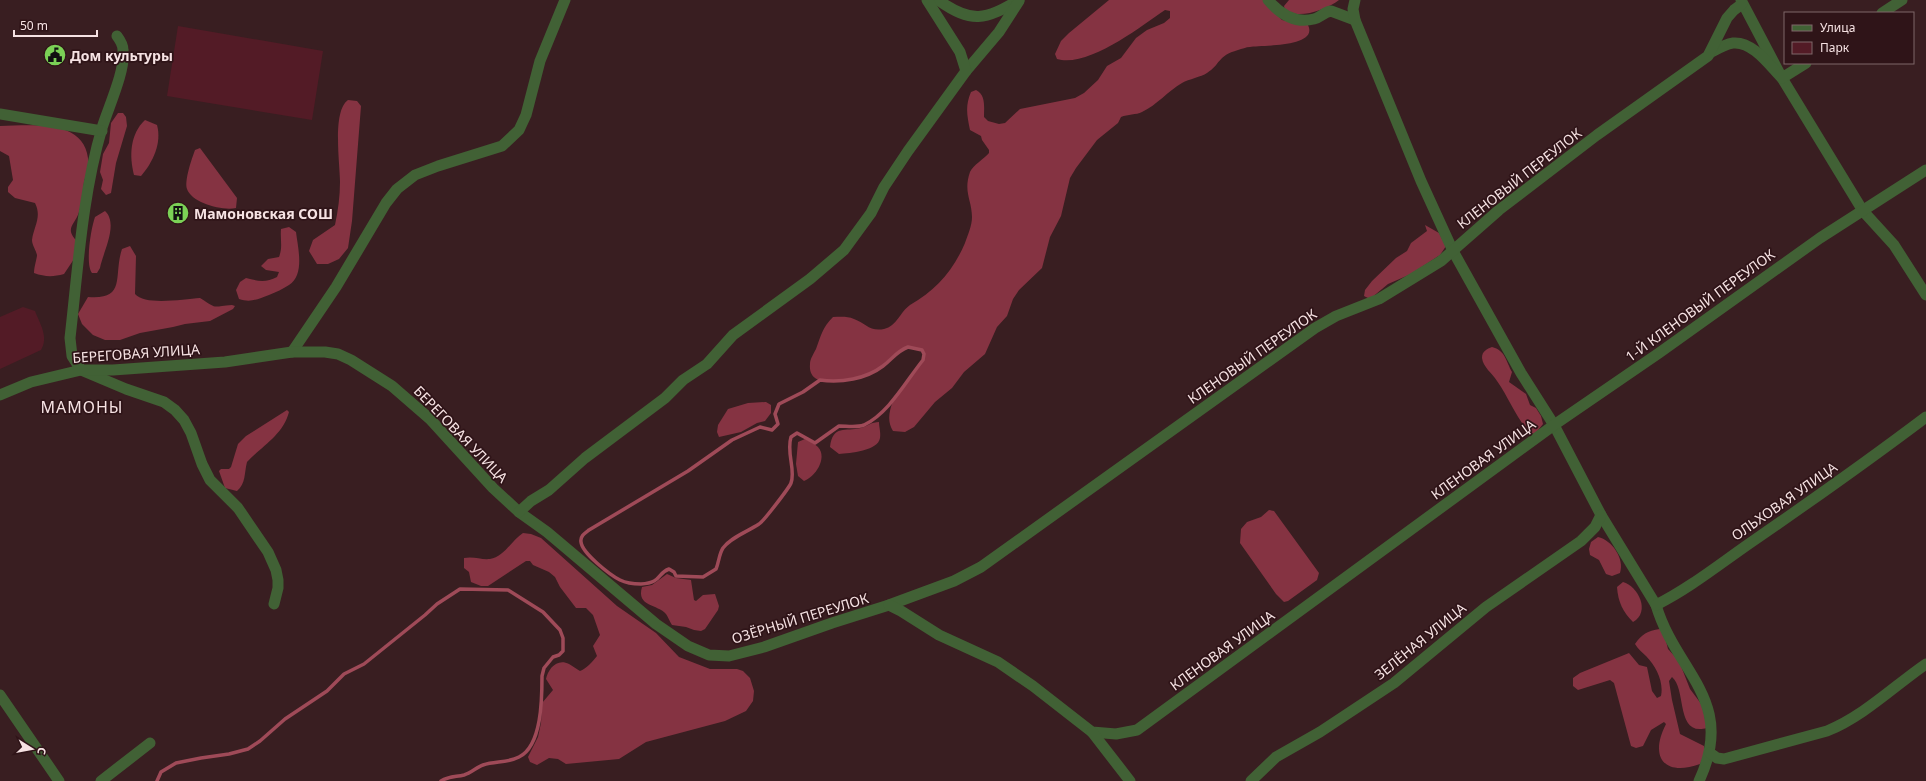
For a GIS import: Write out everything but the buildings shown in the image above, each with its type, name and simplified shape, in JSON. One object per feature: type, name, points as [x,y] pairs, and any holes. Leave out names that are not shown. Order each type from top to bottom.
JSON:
[{"type":"street","points":[[292,352],[336,288],[386,202],[397,189],[415,175],[438,166],[502,146],[517,133],[526,115],[540,61],[565,0]]},
{"type":"street","points":[[927,0],[960,52],[966,71]]},
{"type":"street","points":[[938,0],[961,14],[980,16],[992,15],[1019,0]]},
{"type":"street","points":[[519,512],[531,501],[549,490],[585,458],[665,398],[683,380],[707,364],[733,335],[810,279],[844,250],[871,213],[884,187],[908,151],[966,71],[999,32],[1019,0]]},
{"type":"street","points":[[1268,0],[1281,14],[1291,18],[1312,19],[1331,11],[1355,20]]},
{"type":"street","points":[[1355,0],[1353,9],[1355,20],[1418,174],[1453,251],[1521,373],[1554,425],[1601,515],[1656,605],[1660,619],[1697,683],[1708,708],[1711,722],[1710,753],[1700,781]]},
{"type":"street","points":[[1884,12],[1902,0]]},
{"type":"street","points":[[1742,2],[1782,78],[1863,211],[1894,245],[1926,295]]},
{"type":"street","name":"КЛЕНОВЫЙ ПЕРЕУЛОК","points":[[889,605],[954,581],[982,567],[1315,328],[1336,316],[1378,299],[1422,274],[1453,251],[1494,214],[1597,135],[1698,64],[1710,53],[1727,18],[1742,2]]},
{"type":"street","points":[[117,36],[124,49],[123,58],[120,76],[102,131],[86,202],[70,338],[72,356],[81,370],[132,391],[164,402],[179,414],[191,433],[202,464],[210,480],[238,508],[268,552],[276,570],[278,580],[278,588],[274,604]]},
{"type":"street","points":[[1710,53],[1732,43],[1744,45],[1752,48],[1782,78]]},
{"type":"street","points":[[1782,78],[1804,64]]},
{"type":"street","points":[[0,114],[102,131]]},
{"type":"street","name":"1-Й КЛЕНОВЫЙ ПЕРЕУЛОК","points":[[1554,425],[1659,353],[1820,238],[1926,170]]},
{"type":"street","name":"БЕРЕГОВАЯ УЛИЦА","points":[[0,395],[43,379],[81,370],[113,370],[225,362],[292,352],[338,354],[351,360],[392,386],[430,420],[493,488],[519,512],[547,532],[662,628],[688,646],[700,652],[719,656]]},
{"type":"street","name":"ОЛЬХОВАЯ УЛИЦА","points":[[1656,605],[1698,579],[1759,537],[1871,459],[1926,417]]},
{"type":"street","name":"КЛЕНОВАЯ УЛИЦА","points":[[1092,732],[1124,734],[1141,727],[1554,425]]},
{"type":"street","name":"ЗЕЛЁНАЯ УЛИЦА","points":[[1251,781],[1276,757],[1308,740],[1394,683],[1486,607],[1581,541],[1595,527],[1601,515]]},
{"type":"street","points":[[889,605],[905,613],[939,635],[998,662],[1033,686],[1092,732],[1130,781]]},
{"type":"street","name":"ОЗЁРНЫЙ ПЕРЕУЛОК","points":[[719,656],[729,656],[764,647],[889,605]]},
{"type":"street","points":[[1710,753],[1717,758],[1724,759],[1827,731],[1839,726],[1864,710],[1926,664]]},
{"type":"street","points":[[0,695],[59,781]]},
{"type":"street","points":[[101,781],[150,743]]},
{"type":"green space","points":[[178,26],[323,51],[312,120],[167,96]]},
{"type":"green space","points":[[23,307],[35,311],[43,330],[43,345],[41,350],[0,369],[0,317]]},
{"type":"shaded area","points":[[1109,0],[1263,0],[1282,20],[1308,25],[1309,32],[1305,38],[1297,42],[1247,47],[1231,52],[1207,73],[1182,83],[1147,109],[1140,113],[1121,117],[1118,123],[1097,140],[1070,178],[1061,216],[1050,237],[1042,268],[1019,290],[1013,299],[1007,316],[997,327],[985,354],[964,372],[952,388],[935,402],[914,427],[905,432],[893,431],[889,420],[893,401],[923,360],[924,354],[922,350],[907,347],[902,349],[874,371],[847,380],[826,381],[817,379],[811,373],[810,364],[811,358],[824,329],[833,317],[849,317],[868,327],[879,330],[892,325],[910,305],[928,293],[943,279],[955,262],[965,243],[971,224],[972,211],[967,185],[970,172],[989,153],[989,150],[981,136],[970,130],[967,111],[971,92],[976,90],[983,98],[984,117],[988,121],[999,124],[1005,123],[1020,109],[1075,98],[1084,93],[1098,80],[1107,66],[1121,58],[1136,38],[1147,30],[1164,23],[1170,18],[1170,11],[1165,10],[1128,35],[1098,52],[1083,58],[1070,60],[1057,59],[1055,54],[1061,41]]},
{"type":"shaded area","points":[[1289,0],[1339,0],[1330,6],[1319,10],[1302,14],[1294,14],[1285,10],[1284,6]]},
{"type":"shaded area","points":[[348,100],[357,101],[361,106],[352,221],[348,248],[339,259],[328,264],[317,264],[309,251],[313,240],[335,225],[336,220],[340,187],[338,126],[343,106]]},
{"type":"shaded area","points":[[118,113],[123,113],[126,117],[127,126],[116,163],[111,193],[106,195],[101,189],[103,180],[100,172],[103,154],[109,143],[111,123]]},
{"type":"shaded area","points":[[145,120],[157,125],[158,139],[153,158],[141,176],[134,175],[131,153],[136,132]]},
{"type":"shaded area","points":[[25,125],[53,127],[66,130],[76,136],[84,145],[88,158],[88,167],[80,209],[71,230],[73,237],[77,241],[76,256],[64,274],[49,276],[34,273],[37,255],[32,240],[38,217],[37,208],[35,203],[15,198],[8,192],[8,187],[13,180],[9,156],[0,151],[0,126]]},
{"type":"shaded area","points":[[200,148],[237,198],[236,208],[230,209],[208,205],[195,198],[187,189],[187,175],[190,164],[195,150]]},
{"type":"shaded area","points":[[105,211],[111,223],[109,238],[100,268],[97,273],[92,273],[89,262],[89,246],[92,229],[95,217]]},
{"type":"shaded area","points":[[1425,225],[1439,233],[1446,246],[1440,255],[1411,274],[1388,284],[1370,299],[1364,296],[1365,290],[1372,281],[1396,258],[1407,251],[1411,243],[1427,231]]},
{"type":"shaded area","points":[[289,227],[296,232],[299,253],[299,268],[294,281],[282,289],[258,299],[247,301],[239,299],[236,290],[240,282],[246,278],[262,281],[277,277],[279,272],[266,270],[261,266],[268,259],[279,257],[281,246],[281,229]]},
{"type":"shaded area","points":[[130,246],[136,256],[135,294],[140,298],[165,301],[200,298],[217,307],[235,306],[233,309],[210,321],[185,324],[140,333],[120,340],[105,340],[93,335],[82,324],[78,314],[88,297],[108,295],[114,290],[118,277],[122,249]]},
{"type":"shaded area","points":[[1492,347],[1496,348],[1502,353],[1512,372],[1509,382],[1526,394],[1530,405],[1536,408],[1541,416],[1543,424],[1535,434],[1530,433],[1525,427],[1495,378],[1484,364],[1482,358],[1483,354]]},
{"type":"shaded area","points":[[766,402],[771,405],[771,413],[765,421],[757,423],[741,432],[719,437],[717,432],[718,425],[728,409],[748,403]]},
{"type":"shaded area","points":[[287,410],[289,412],[286,420],[277,434],[247,462],[240,488],[237,491],[225,488],[219,471],[221,469],[229,469],[231,467],[238,444],[246,436]]},
{"type":"shaded area","points":[[879,422],[880,438],[874,446],[869,449],[839,454],[830,447],[834,435],[837,432],[841,430],[861,428],[872,423]]},
{"type":"shaded area","points":[[805,439],[818,447],[822,456],[819,467],[812,476],[804,481],[798,476],[796,464],[798,442]]},
{"type":"shaded area","points":[[1269,510],[1274,511],[1319,573],[1317,580],[1288,601],[1284,602],[1276,594],[1240,543],[1241,529],[1247,522],[1261,517]]},
{"type":"shaded area","points":[[523,533],[541,538],[617,606],[656,633],[679,657],[710,669],[737,669],[743,671],[750,678],[754,691],[753,701],[746,711],[725,721],[646,742],[619,759],[566,764],[558,759],[549,758],[537,765],[530,762],[528,757],[538,737],[541,723],[542,703],[553,690],[546,679],[547,675],[551,668],[557,663],[561,662],[569,664],[580,671],[585,669],[597,656],[593,646],[600,635],[593,615],[586,608],[576,608],[560,587],[555,577],[549,572],[533,565],[530,561],[526,561],[488,586],[481,586],[471,582],[469,572],[464,568],[464,558],[495,558],[504,552]]},
{"type":"shaded area","points":[[1598,537],[1608,542],[1616,551],[1621,562],[1620,573],[1612,576],[1606,574],[1599,560],[1590,555],[1589,549],[1591,542]]},
{"type":"shaded area","points":[[667,574],[676,578],[691,580],[694,600],[696,601],[703,595],[715,594],[719,606],[718,610],[705,629],[701,631],[672,625],[666,614],[645,602],[642,598],[642,587],[652,585]]},
{"type":"shaded area","points":[[1623,582],[1628,584],[1638,594],[1642,606],[1638,618],[1633,622],[1626,614],[1620,602],[1617,587]]},
{"type":"shaded area","points":[[1660,629],[1665,637],[1668,649],[1679,661],[1690,689],[1702,705],[1707,728],[1697,729],[1690,726],[1683,710],[1679,691],[1672,677],[1669,681],[1680,734],[1704,746],[1705,755],[1700,764],[1688,767],[1677,768],[1669,766],[1663,761],[1660,755],[1659,746],[1666,724],[1664,722],[1651,730],[1643,746],[1636,748],[1631,746],[1614,683],[1610,680],[1578,690],[1573,686],[1573,678],[1580,673],[1629,653],[1639,665],[1647,667],[1652,691],[1657,698],[1661,696],[1661,685],[1656,669],[1635,644],[1645,634]]},
{"type":"waterway","points":[[908,347],[922,350],[924,354],[923,360],[889,405],[873,420],[861,426],[839,426],[815,443],[797,433],[791,437],[791,483],[776,505],[759,524],[726,544],[722,550],[716,569],[703,577],[676,576],[674,572],[669,569],[653,582],[633,584],[627,583],[615,577],[591,558],[586,552],[581,542],[581,538],[589,530],[688,471],[732,440],[760,427],[772,430],[778,424],[775,414],[779,404],[803,392],[820,380],[845,380],[869,374],[883,366],[898,353],[908,347]]},
{"type":"waterway","points":[[157,781],[161,772],[176,763],[229,754],[248,749],[260,741],[285,719],[327,691],[344,674],[364,664],[437,604],[460,589],[508,590],[543,612],[560,630],[563,638],[563,651],[559,655],[553,657],[544,668],[542,676],[541,708],[536,732],[527,751],[519,757],[483,765],[467,774],[450,777],[441,781]]},
{"type":"place","name":"Дом культуры","points":[[55,55]]},
{"type":"place","name":"Мамоновская СОШ","points":[[178,213]]},
{"type":"district","name":"МАМОНЫ","points":[[82,407]]}]
